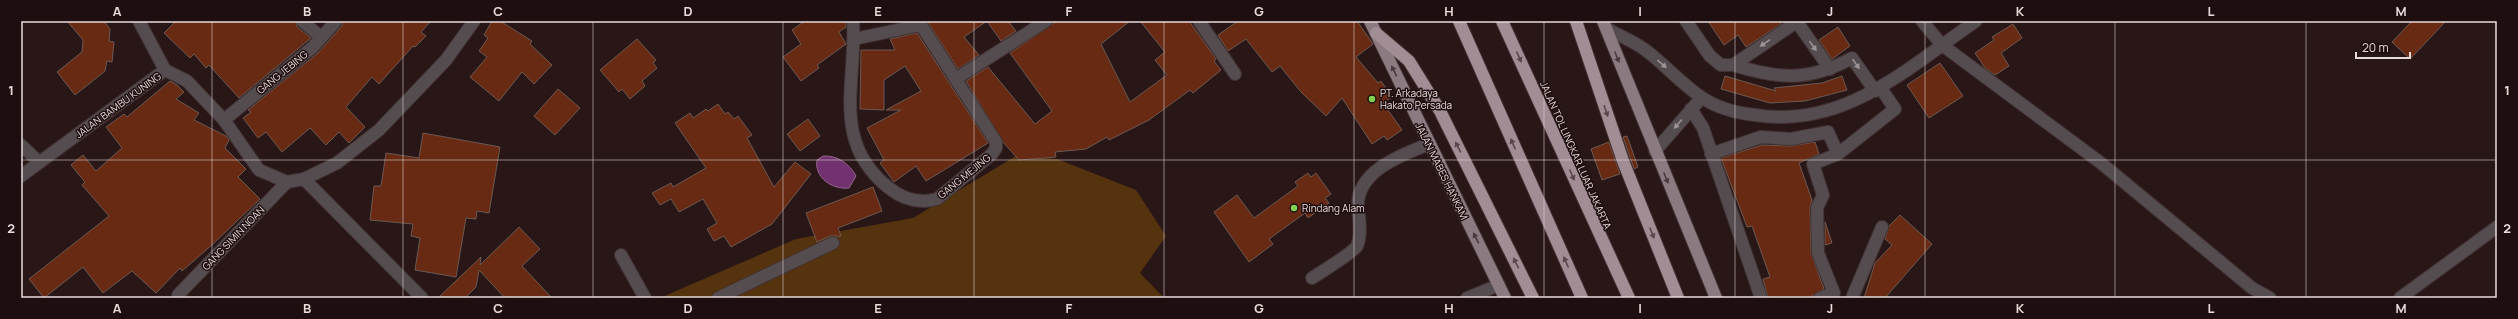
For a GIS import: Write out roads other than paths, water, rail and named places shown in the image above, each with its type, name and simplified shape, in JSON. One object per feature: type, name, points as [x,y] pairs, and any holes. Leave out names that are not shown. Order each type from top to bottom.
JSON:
[{"type":"highway","points":[[1459,21],[1582,298]]},
{"type":"highway","name":"JALAN TOL LINGKAR LUAR JAKARTA","points":[[1502,21],[1629,298]]},
{"type":"highway","points":[[1576,21],[1623,161],[1678,298]]},
{"type":"highway","points":[[1376,33],[1408,61],[1440,111],[1533,298]]},
{"type":"main road","name":"JALAN MABES HANKAM","points":[[1370,21],[1505,298]]},
{"type":"main road","points":[[1604,25],[1716,298]]},
{"type":"street","points":[[139,21],[165,70]]},
{"type":"street","points":[[302,21],[321,37]]},
{"type":"street","name":"GANG JEBING","points":[[224,120],[321,37],[336,21]]},
{"type":"street","points":[[287,182],[304,179],[337,163],[379,130],[446,60],[474,21]]},
{"type":"street","name":"GANG MEJING","points":[[852,21],[854,39],[849,110],[854,138],[871,169],[882,182],[904,198],[915,202],[937,199],[992,154],[996,148],[996,142],[957,78]]},
{"type":"street","points":[[854,39],[924,23],[957,78],[1046,21]]},
{"type":"street","points":[[1199,21],[1235,74]]},
{"type":"street","points":[[1686,21],[1710,56],[1721,65],[1734,65],[1766,75],[1801,75],[1830,70],[1852,58],[1895,109],[1838,154],[1813,164],[1823,195],[1817,208],[1818,253],[1834,293],[1820,298]]},
{"type":"street","points":[[1734,65],[1797,21],[1830,70]]},
{"type":"street","points":[[1922,21],[1942,45],[2101,163],[2252,288],[2270,298]]},
{"type":"street","points":[[1604,25],[1647,50],[1701,98],[1735,112],[1794,118],[1841,107],[1878,89],[1976,21]]},
{"type":"street","name":"JALAN BAMBU KUNING","points":[[21,176],[165,70],[187,81],[224,120],[259,170],[287,182]]},
{"type":"street","points":[[1655,151],[1701,98]]},
{"type":"street","points":[[1691,109],[1703,128],[1761,298]]},
{"type":"street","points":[[1711,154],[1760,137],[1790,139],[1828,132],[1838,154]]},
{"type":"street","points":[[1312,278],[1356,247],[1359,235],[1358,195],[1369,176],[1404,155],[1429,144]]},
{"type":"street","points":[[21,145],[39,162]]},
{"type":"street","points":[[304,179],[422,298]]},
{"type":"street","name":"GANG SIMIN NOAN","points":[[178,294],[287,182]]},
{"type":"street","points":[[1852,298],[1882,227]]},
{"type":"street","points":[[2400,298],[2497,227]]},
{"type":"street","points":[[718,298],[833,243]]},
{"type":"street","points":[[621,255],[645,298]]},
{"type":"street","points":[[1467,298],[1499,285]]},
{"type":"place","name":"PT. Arkadaya Hakato Persada","points":[[1372,99]]},
{"type":"place","name":"Rindang Alam","points":[[1294,208]]}]
